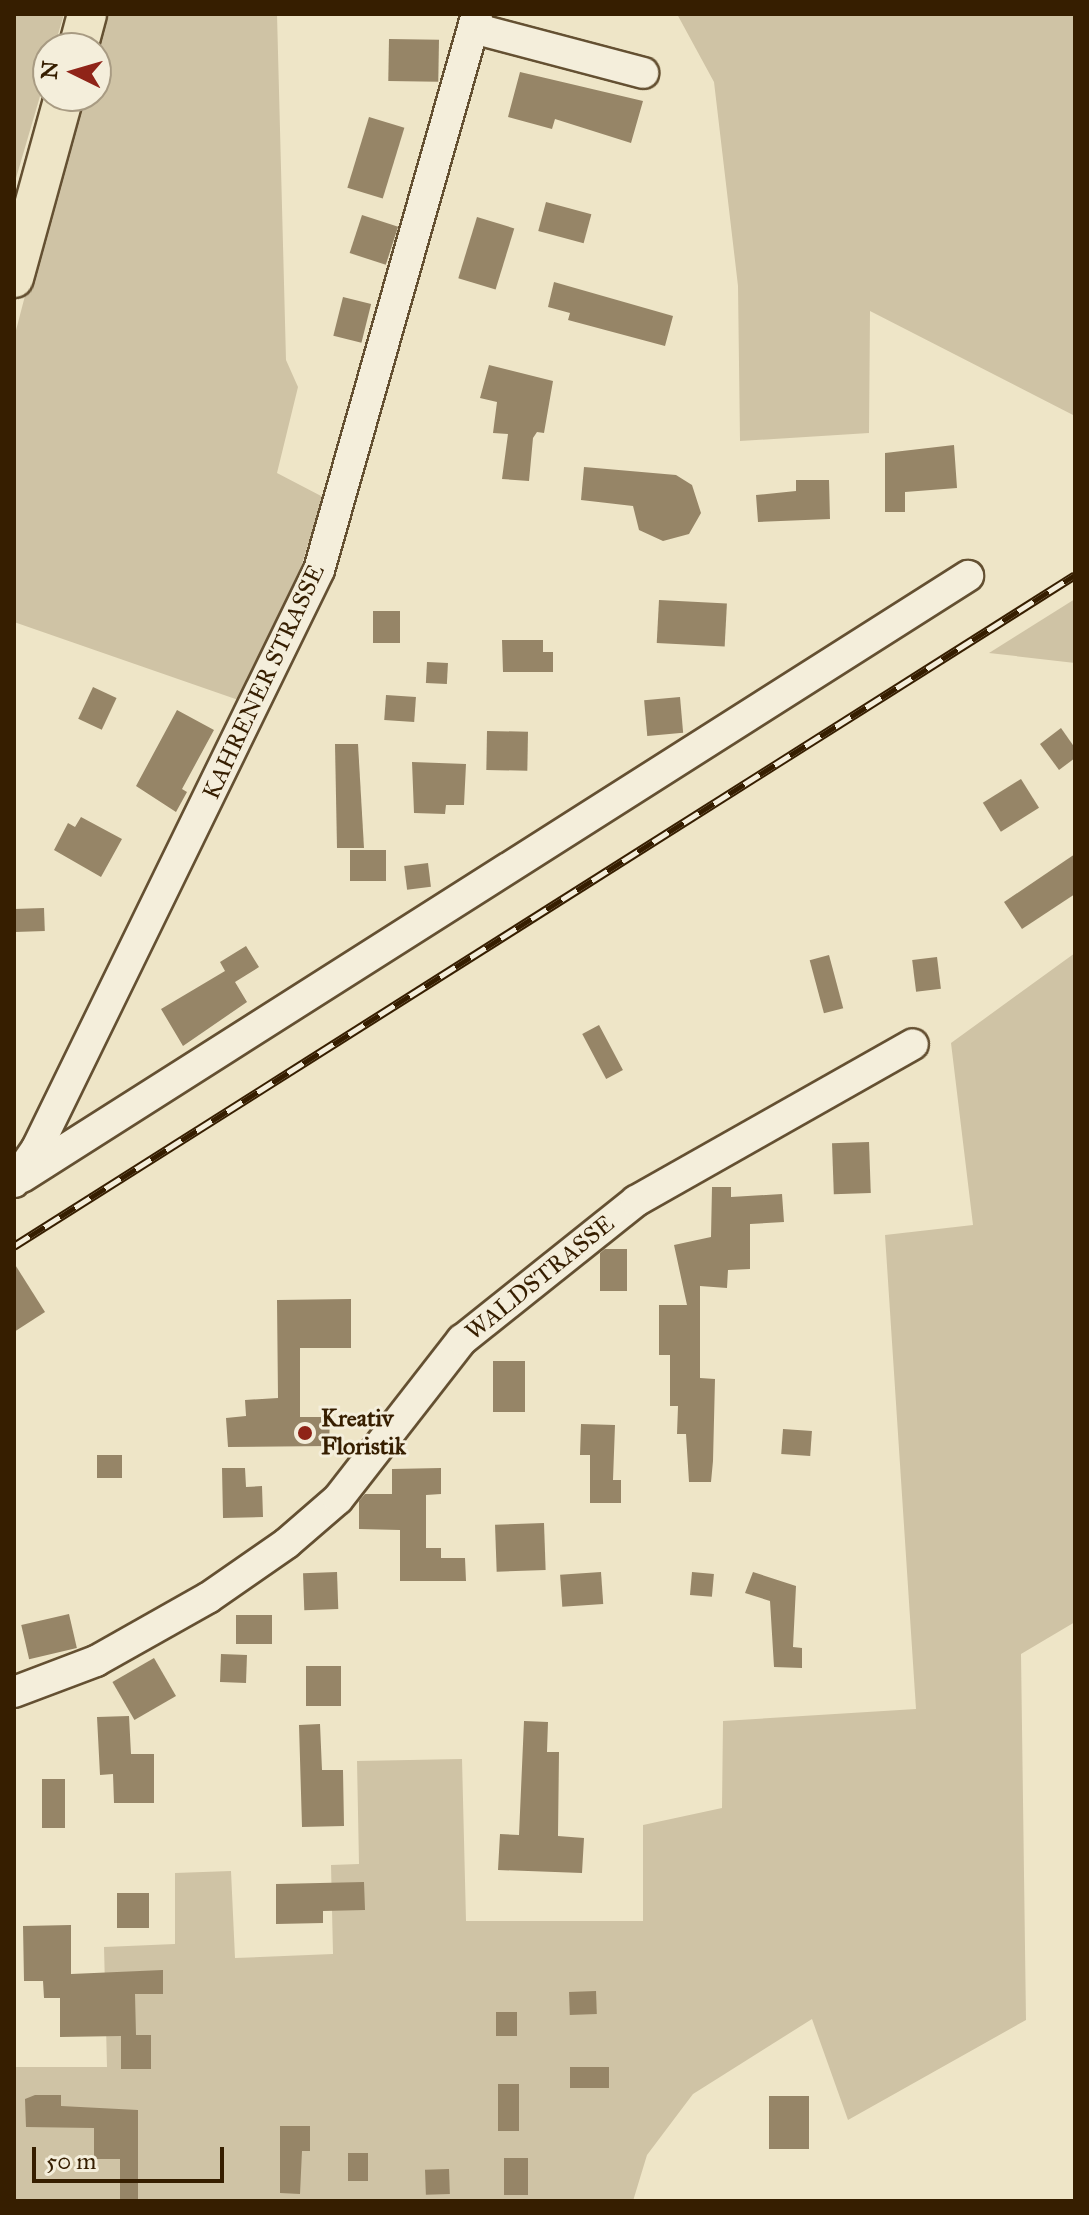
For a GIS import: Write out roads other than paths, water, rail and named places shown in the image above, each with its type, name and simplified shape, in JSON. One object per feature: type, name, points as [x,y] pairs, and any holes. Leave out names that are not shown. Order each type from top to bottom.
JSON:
[{"type":"main road","points":[[14,278],[60,112]]},
{"type":"street","points":[[477,22],[643,73]]},
{"type":"street","name":"KAHRENER STRASSE","points":[[14,1182],[37,1148],[319,570],[477,22]]},
{"type":"street","name":"KAHRENER STRASSE","points":[[14,1182],[968,576]]},
{"type":"street","name":"WALDSTRASSE","points":[[14,1692],[96,1661],[208,1598],[287,1543],[338,1499],[462,1340],[636,1201],[913,1044]]},
{"type":"railway","points":[[14,1246],[1075,575]]},
{"type":"place","name":"Kreativ Floristik","points":[[305,1433]]}]
